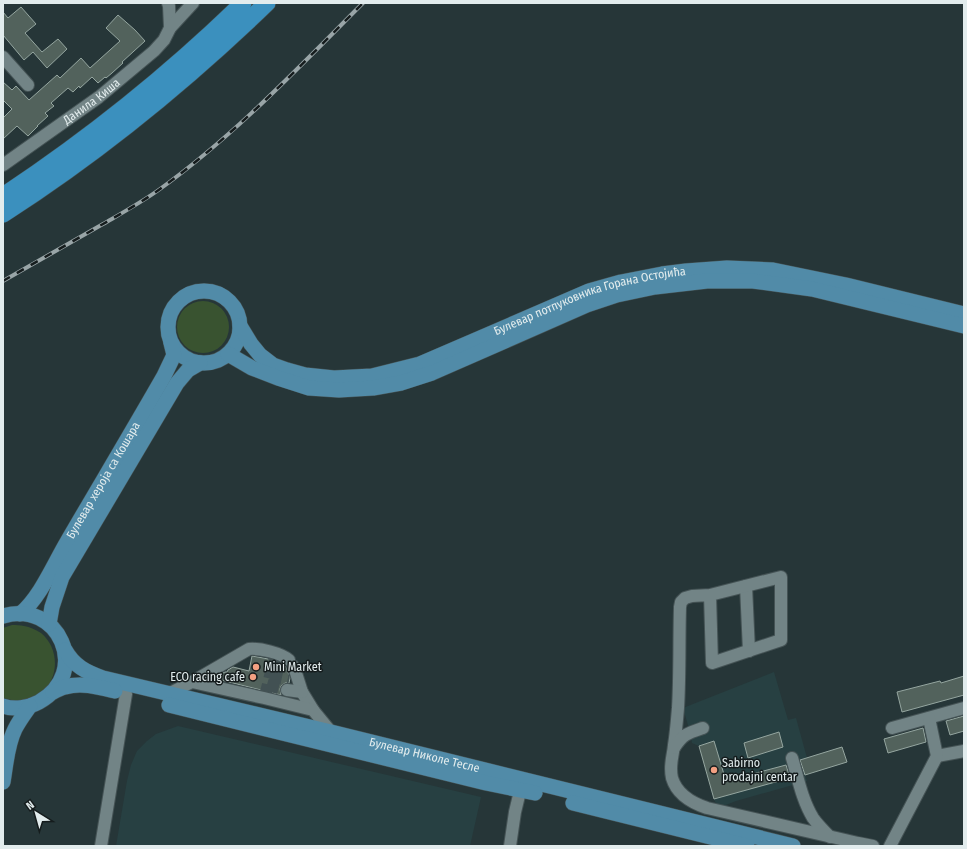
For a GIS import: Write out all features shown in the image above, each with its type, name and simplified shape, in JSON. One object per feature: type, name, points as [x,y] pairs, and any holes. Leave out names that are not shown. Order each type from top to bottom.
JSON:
[{"type":"highway","points":[[3,196],[53,162],[134,100],[249,21],[267,3]]},
{"type":"highway","points":[[3,214],[108,140],[168,93],[240,6]]},
{"type":"main road","name":"Булевар потпуковника Горана Остојића","points":[[240,326],[260,355],[273,364],[305,375],[334,378],[372,376],[420,364],[589,291],[621,282],[686,271],[727,268],[773,270],[846,285],[964,314]]},
{"type":"main road","name":"Булевар потпуковника Горана Остојића","points":[[228,354],[252,368],[309,388],[339,390],[374,388],[401,383],[432,373],[587,305],[617,295],[655,287],[707,281],[753,280],[812,289],[964,326]]},
{"type":"main road","points":[[203,291],[219,294],[232,304],[239,318],[240,326],[237,342],[233,348],[220,360],[210,363],[194,362],[178,353],[171,343],[168,327],[171,312],[181,299],[196,292],[203,291]]},
{"type":"main road","name":"Булевар хероја са Кошара","points":[[20,614],[27,608],[41,589],[164,376],[174,355],[171,343]]},
{"type":"main road","name":"Булевар хероја са Кошара","points":[[49,624],[52,607],[62,577],[177,383],[188,370],[200,363]]},
{"type":"main road","points":[[3,616],[20,614],[38,617],[49,624],[58,634],[64,650],[66,662],[64,673],[59,684],[53,692],[42,700],[30,706],[10,708],[3,706]]},
{"type":"main road","name":"Булевар Николе Тесле","points":[[64,650],[72,661],[84,670],[103,678],[331,732],[747,846]]},
{"type":"main road","name":"Булевар Николе Тесле","points":[[53,692],[66,687],[81,685],[104,688],[486,783],[522,784],[792,846]]},
{"type":"main road","points":[[3,782],[11,739],[15,729],[30,706]]},
{"type":"street","points":[[168,3],[170,6],[170,28]]},
{"type":"street","name":"Данила Киша","points":[[6,159],[99,97],[154,52],[164,40],[170,28],[193,3]]},
{"type":"street","points":[[3,57],[28,85]]},
{"type":"street","points":[[674,748],[678,706],[680,607],[684,598],[710,595],[781,577],[781,640],[712,663],[710,595]]},
{"type":"street","points":[[746,586],[749,651]]},
{"type":"street","points":[[168,694],[247,650],[252,649],[285,656],[293,677],[313,710],[331,732]]},
{"type":"street","points":[[192,682],[265,697],[313,710]]},
{"type":"street","points":[[101,846],[126,694]]},
{"type":"street","points":[[892,728],[964,708]]},
{"type":"street","points":[[890,846],[937,756],[929,718]]},
{"type":"street","points":[[703,728],[680,738],[671,757],[670,768],[676,788],[694,804],[873,846]]},
{"type":"street","points":[[937,756],[964,751]]},
{"type":"street","points":[[792,758],[808,808],[822,829],[830,837]]},
{"type":"street","points":[[510,846],[515,812],[522,784]]},
{"type":"shaded area","points":[[774,672],[788,720],[796,718],[807,758],[800,760],[807,781],[736,801],[718,808],[699,746],[692,743],[683,708]]},
{"type":"shaded area","points":[[178,726],[481,797],[470,846],[116,846],[127,781],[131,765],[137,751],[156,734]]},
{"type":"green space","points":[[198,301],[208,301],[222,308],[229,322],[229,332],[222,346],[208,353],[198,353],[188,349],[181,342],[177,332],[177,322],[181,312],[188,305]]},
{"type":"green space","points":[[12,625],[26,626],[41,633],[53,650],[55,660],[54,671],[46,689],[37,696],[24,701],[3,698],[3,628]]},
{"type":"building","points":[[21,7],[36,24],[25,33],[42,52],[58,39],[67,49],[47,68],[33,52],[24,60],[3,35],[3,12],[8,18]]},
{"type":"building","points":[[118,15],[145,41],[112,73],[98,83],[92,77],[73,92],[68,88],[51,103],[54,106],[45,113],[48,116],[28,136],[17,126],[3,139],[3,118],[12,109],[3,100],[3,82],[12,90],[16,86],[29,100],[57,75],[60,78],[81,58],[90,68],[120,41],[106,28]]},
{"type":"building","points":[[252,656],[273,660],[286,667],[290,678],[289,683],[285,683],[281,686],[281,695],[213,678],[227,672],[233,667],[249,671]]},
{"type":"building","points":[[964,676],[964,695],[902,712],[897,692],[940,681],[941,683]]},
{"type":"building","points":[[964,716],[964,731],[950,735],[946,721]]},
{"type":"building","points":[[923,728],[926,742],[888,753],[884,739]]},
{"type":"building","points":[[779,732],[783,747],[748,758],[744,743]]},
{"type":"building","points":[[714,741],[726,781],[786,765],[790,778],[714,799],[699,746]]},
{"type":"building","points":[[842,747],[847,762],[805,775],[800,760]]},
{"type":"tunnel","points":[[265,696],[275,656]]},
{"type":"tunnel","points":[[272,666],[291,671]]},
{"type":"tunnel","points":[[270,676],[289,680]]},
{"type":"tunnel","points":[[267,685],[287,690]]},
{"type":"railway","points":[[3,281],[139,203],[188,168],[240,124],[363,3]]},
{"type":"place","name":"Mini Market","points":[[256,667]]},
{"type":"place","name":"ECO racing cafe","points":[[253,677]]},
{"type":"place","name":"Sabirno prodajni centar","points":[[714,770]]}]
